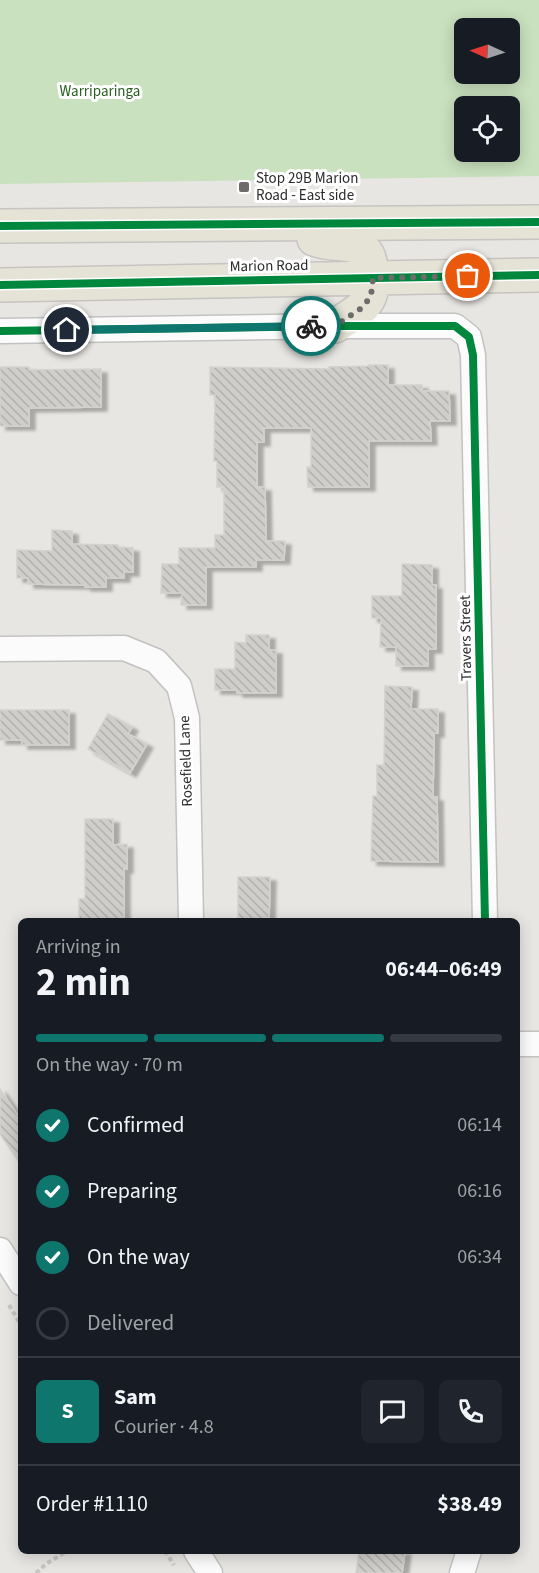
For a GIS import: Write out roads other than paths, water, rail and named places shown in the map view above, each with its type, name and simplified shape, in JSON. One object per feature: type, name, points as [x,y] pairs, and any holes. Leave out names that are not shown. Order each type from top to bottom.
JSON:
[{"type":"main road","points":[[0,226],[539,222]]},
{"type":"main road","points":[[283,224],[321,243],[356,246],[364,249],[370,259],[373,278],[371,296],[366,304],[335,326]]},
{"type":"main road","name":"Marion Road","points":[[0,285],[539,274]]},
{"type":"street","points":[[0,331],[335,326]]},
{"type":"street","name":"Travers Street","points":[[335,326],[454,326],[469,337],[473,355],[485,918]]},
{"type":"street","name":"Rosefield Lane","points":[[0,650],[124,648],[156,661],[180,686],[187,718],[191,918]]},
{"type":"street","points":[[520,1044],[539,1044]]},
{"type":"street","points":[[0,1250],[13,1290]]},
{"type":"street","points":[[198,1554],[210,1573]]},
{"type":"street","points":[[462,1573],[468,1554]]},
{"type":"place","name":"Stop 29B Marion Road - East side","points":[[244,187]]},
{"type":"park label","name":"Warriparinga","points":[[100,91]]}]
